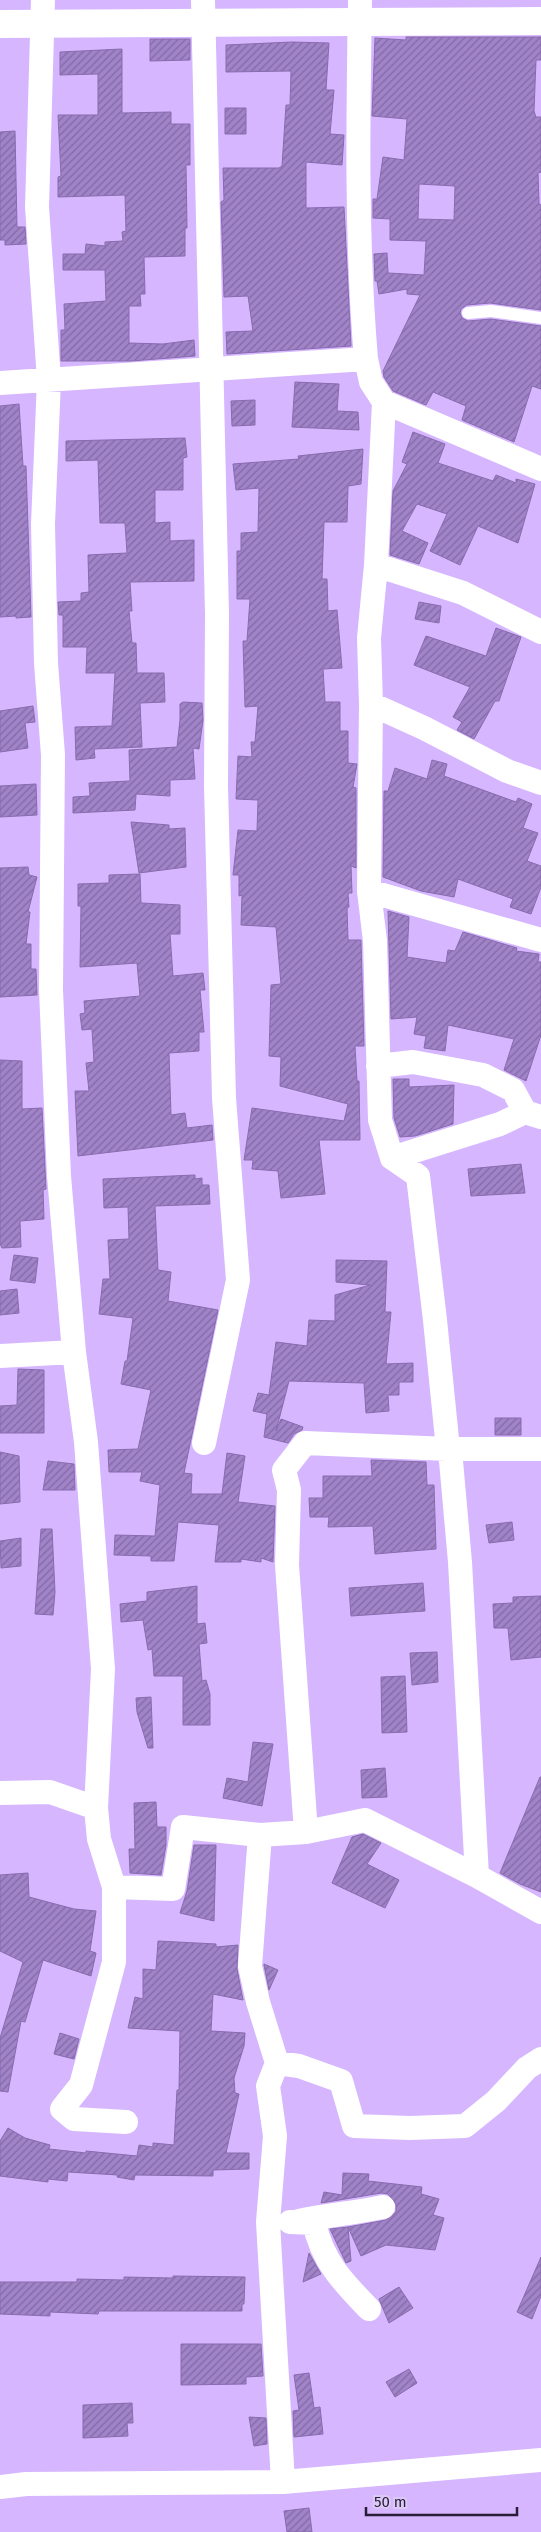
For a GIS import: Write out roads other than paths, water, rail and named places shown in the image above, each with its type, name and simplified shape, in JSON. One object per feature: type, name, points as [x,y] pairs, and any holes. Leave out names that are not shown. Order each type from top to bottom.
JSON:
[{"type":"street","points":[[360,11],[360,292],[366,359],[371,382],[384,402],[541,469]]},
{"type":"street","points":[[0,24],[42,12],[360,11],[541,21]]},
{"type":"street","points":[[42,12],[37,207],[50,380],[43,524],[46,664],[53,755],[51,990],[59,1176],[74,1352],[86,1442],[103,1669],[96,1808],[99,1839],[114,1887],[114,1962],[80,2085],[62,2109],[74,2118],[126,2122]]},
{"type":"street","points":[[203,12],[217,614],[216,786],[224,1098],[238,1280],[204,1443]]},
{"type":"street","points":[[0,382],[366,359]]},
{"type":"street","points":[[384,402],[376,565],[369,638],[371,704],[369,891],[375,941],[380,1120],[392,1158],[418,1176],[448,1449],[451,1461],[460,1562],[477,1876]]},
{"type":"street","points":[[376,565],[463,593],[541,632]]},
{"type":"street","points":[[371,704],[424,728],[507,771],[541,783]]},
{"type":"street","points":[[369,891],[541,940]]},
{"type":"street","points":[[378,1066],[413,1062],[483,1075],[513,1090],[533,1115],[392,1158]]},
{"type":"street","points":[[0,1356],[74,1352]]},
{"type":"street","points":[[306,1832],[288,1565],[289,1490],[284,1470],[305,1443],[448,1449],[541,1449]]},
{"type":"street","points":[[0,1792],[50,1792],[96,1808]]},
{"type":"street","points":[[114,1887],[173,1889],[183,1828],[260,1835],[306,1832],[365,1820],[477,1876],[541,1912]]},
{"type":"street","points":[[260,1835],[250,1966],[258,2002],[277,2062],[268,2086],[274,2136],[279,2222],[284,2482]]},
{"type":"street","points":[[277,2062],[299,2066],[341,2081],[354,2126],[410,2128],[465,2126],[496,2102],[527,2068],[541,2059]]},
{"type":"street","points":[[279,2222],[383,2207]]},
{"type":"street","points":[[279,2222],[314,2223],[318,2242],[329,2264],[369,2309]]},
{"type":"street","points":[[0,2487],[26,2484],[284,2482],[541,2460]]},
{"type":"lane","points":[[468,313],[491,311],[541,318]]}]
